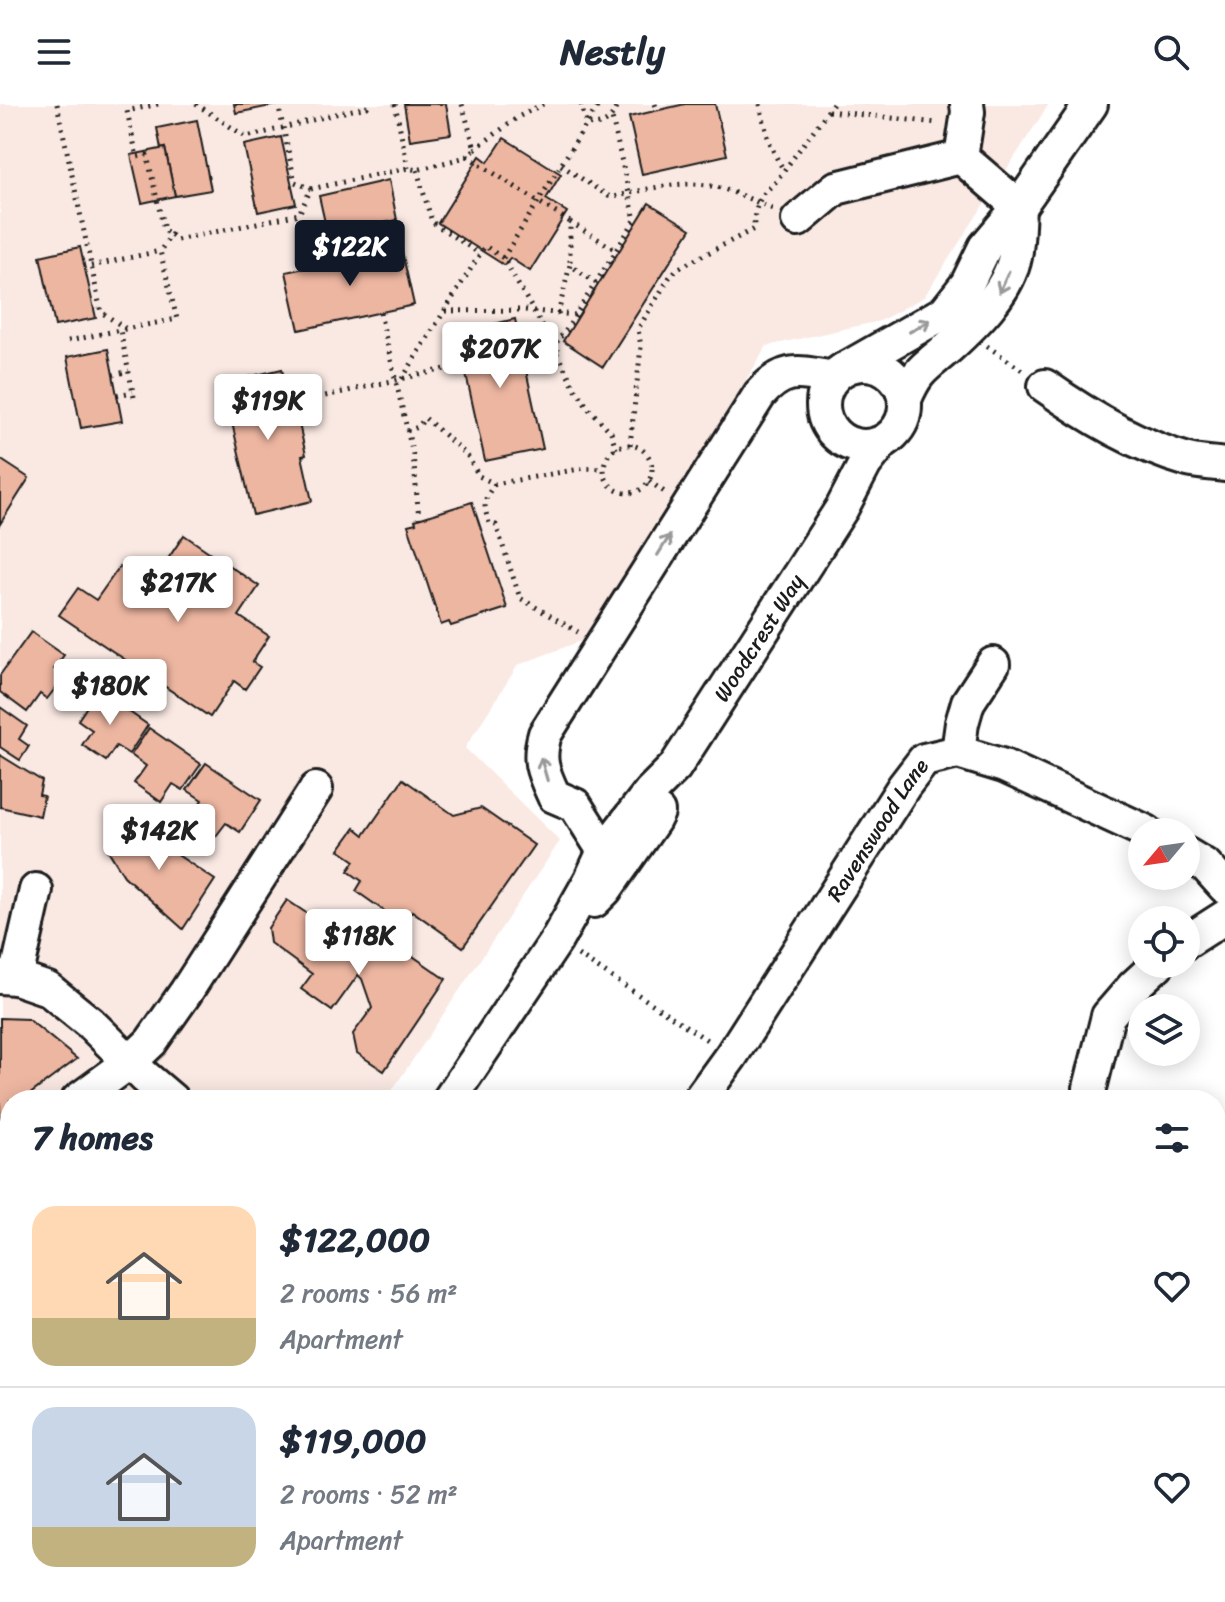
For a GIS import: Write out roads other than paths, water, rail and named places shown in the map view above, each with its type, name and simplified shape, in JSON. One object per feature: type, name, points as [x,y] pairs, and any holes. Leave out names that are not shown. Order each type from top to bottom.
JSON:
[{"type":"street","points":[[842,508],[823,411],[825,391],[843,372],[945,312],[967,284],[985,247],[1019,207],[1091,104]]},
{"type":"street","points":[[961,157],[966,115]]},
{"type":"street","points":[[961,157],[1019,207]]},
{"type":"street","points":[[798,220],[836,188],[961,157]]},
{"type":"street","points":[[828,425],[840,440],[867,447],[881,444],[900,427],[905,414],[905,399],[914,378],[925,365],[948,348],[999,294],[1005,283],[1015,259],[1019,207]]},
{"type":"street","points":[[604,851],[575,805],[554,796],[542,767],[540,751],[545,734],[760,394],[782,376],[843,372],[867,364],[885,369],[896,379],[905,399]]},
{"type":"street","points":[[1045,386],[1082,412],[1132,439],[1190,460],[1225,465]]},
{"type":"street","name":"Woodcrest Way","points":[[556,941],[605,890],[654,820],[675,767],[842,508],[865,464],[881,444]]},
{"type":"street","points":[[958,752],[968,702],[993,664]]},
{"type":"street","name":"Ravenswood Lane","points":[[706,1090],[924,760],[958,752],[1004,766],[1128,823]]},
{"type":"street","name":"Woodcrest Way","points":[[456,1090],[556,941],[604,851],[650,792],[675,767]]},
{"type":"street","points":[[92,1090],[151,1042],[316,789]]},
{"type":"street","points":[[1200,862],[1225,887]]},
{"type":"street","points":[[36,890],[8,977],[48,989],[90,1023],[161,1090]]},
{"type":"street","points":[[1200,933],[1225,917]]},
{"type":"street","points":[[1090,1088],[1108,1016],[1143,978]]}]
